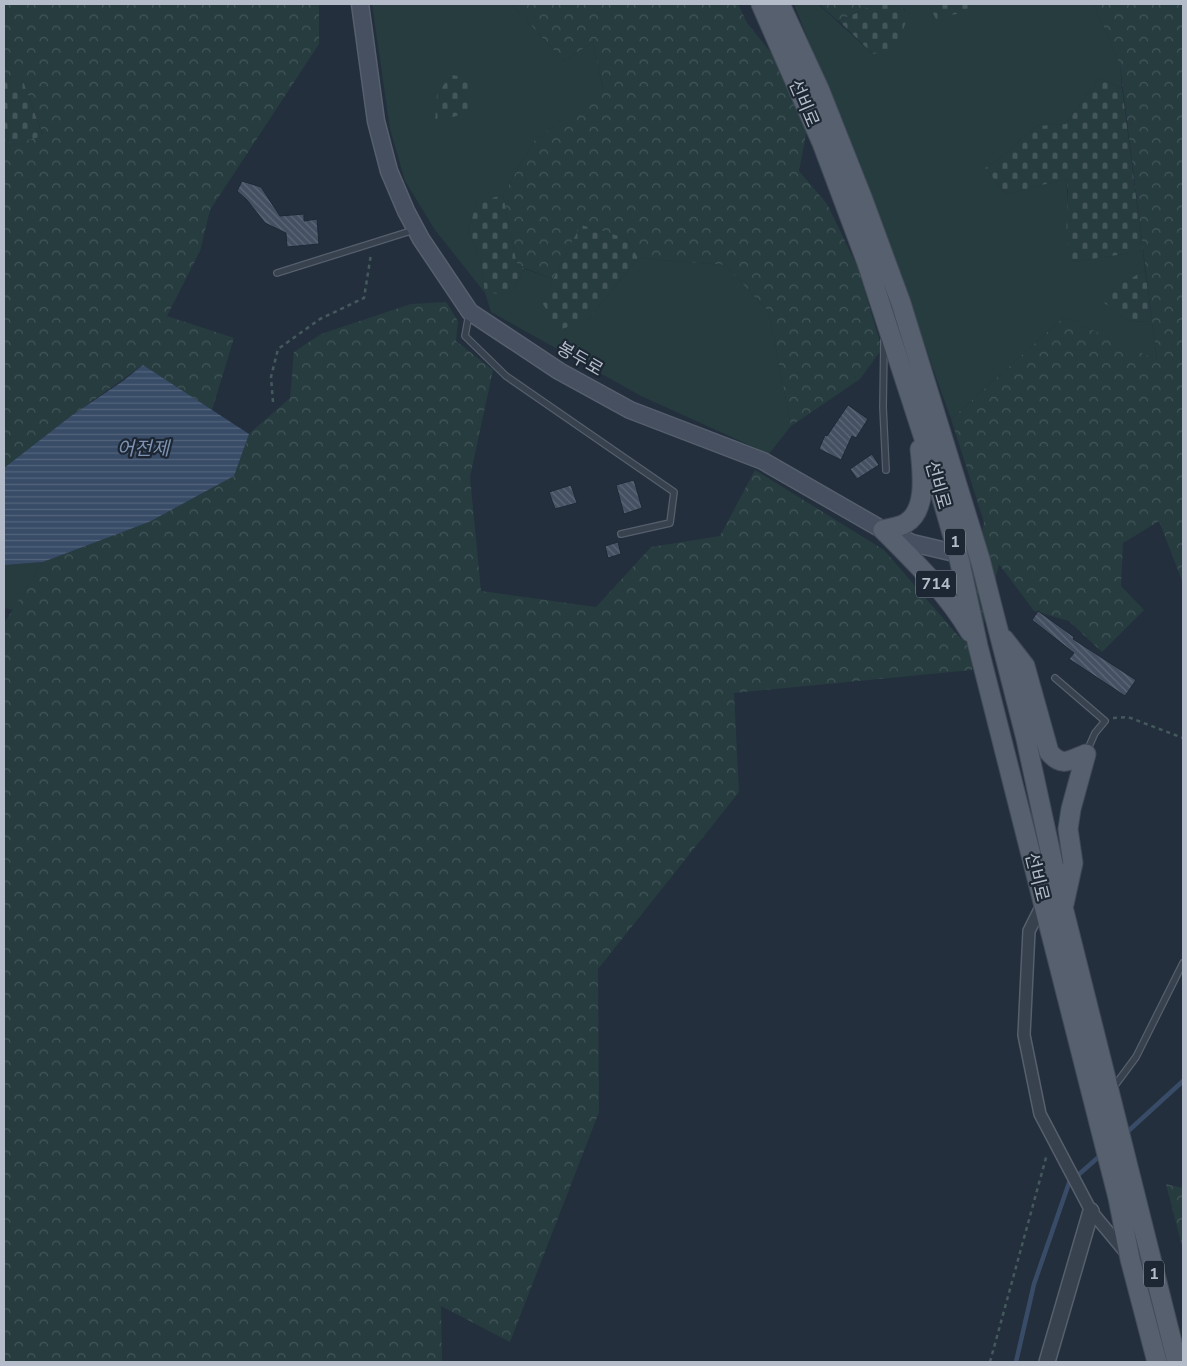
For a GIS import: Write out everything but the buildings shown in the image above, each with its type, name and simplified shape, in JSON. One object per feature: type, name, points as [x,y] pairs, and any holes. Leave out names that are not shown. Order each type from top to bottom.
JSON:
[{"type":"main road","name":"봉두로","points":[[360,4],[376,121],[389,171],[416,229],[470,312],[560,371],[630,410],[763,461],[883,530],[912,543],[980,560]]},
{"type":"main road","name":"선비로","points":[[761,4],[822,143],[868,263],[930,456],[958,554],[978,646],[1043,903],[1101,1095]]},
{"type":"main road","name":"선비로","points":[[780,4],[827,108],[901,303],[980,560],[1028,748],[1101,1095]]},
{"type":"main road","points":[[883,530],[907,523],[916,513],[922,496],[921,457],[915,410]]},
{"type":"main road","name":"714","points":[[883,530],[938,586],[958,611],[978,646]]},
{"type":"main road","points":[[999,632],[1025,666],[1049,752],[1055,760],[1066,762],[1086,754]]},
{"type":"main road","points":[[1063,908],[1073,863],[1068,829],[1071,809],[1086,754]]},
{"type":"main road","name":"1","points":[[1101,1095],[1125,1192],[1177,1357]]},
{"type":"main road","name":"1","points":[[1125,1192],[1130,1258],[1157,1362]]},
{"type":"street","points":[[1043,903],[1029,931],[1024,1035],[1040,1114],[1091,1211],[1130,1258]]},
{"type":"street","points":[[1047,1362],[1091,1211]]},
{"type":"lane","points":[[278,273],[416,229]]},
{"type":"lane","points":[[470,312],[465,336],[506,376],[674,492],[670,523],[621,534]]},
{"type":"lane","points":[[885,316],[883,407],[886,470]]},
{"type":"lane","points":[[1056,678],[1105,721],[1095,733],[1086,754]]},
{"type":"lane","points":[[1101,1095],[1136,1057],[1183,963]]},
{"type":"path","points":[[273,402],[271,377],[278,350],[320,319],[364,298],[373,242]]},
{"type":"path","points":[[1105,721],[1115,716],[1128,717],[1183,738]]},
{"type":"path","points":[[990,1362],[1043,1170],[1050,1134]]},
{"type":"green space","points":[[4,4],[319,4],[319,44],[210,210],[200,251],[167,316],[234,338],[212,410],[143,365],[71,416],[4,468],[4,138],[13,144],[43,135],[23,81],[4,81]]},
{"type":"green space","points":[[372,4],[511,4],[564,61],[593,42],[603,89],[534,141],[503,195],[477,203],[468,230],[480,258],[485,292],[509,294],[525,269],[553,279],[544,304],[588,320],[638,258],[725,265],[769,312],[791,426],[769,454],[641,396],[491,312],[485,293],[435,230],[405,181],[390,129]]},
{"type":"green space","points":[[511,4],[738,4],[747,23],[776,59],[807,129],[799,171],[827,204],[858,268],[882,349],[860,379],[791,426],[769,312],[725,265],[638,258],[626,238],[581,225],[553,279],[517,265],[503,195],[534,141],[603,88],[593,42],[564,61]]},
{"type":"green space","points":[[794,4],[818,4],[873,54],[905,10],[900,4],[928,4],[936,18],[973,4],[1094,4],[1120,65],[1122,88],[1099,78],[1066,124],[1036,126],[998,160],[985,168],[1006,194],[1066,179],[1073,262],[1143,251],[1145,270],[1099,298],[1129,322],[1152,321],[1157,361],[1064,317],[951,419],[882,227]]},
{"type":"green space","points":[[819,4],[876,4],[838,21]]},
{"type":"green space","points":[[876,4],[900,4],[906,16],[906,22],[890,50],[873,54],[839,21]]},
{"type":"green space","points":[[928,4],[974,5],[960,13],[936,19]]},
{"type":"green space","points":[[1094,4],[1183,4],[1183,583],[1159,521],[1123,543],[1121,586],[1144,610],[1102,652],[1069,621],[1034,611],[999,564],[972,670],[734,693],[739,792],[598,969],[599,1112],[510,1342],[441,1306],[442,1362],[4,1362],[4,623],[43,562],[149,522],[234,476],[249,434],[290,398],[294,352],[321,334],[411,304],[446,302],[458,321],[456,341],[493,370],[470,477],[481,591],[596,607],[651,547],[720,536],[755,470],[884,550],[961,639],[984,522],[951,419],[1064,317],[1157,360],[1120,65]]},
{"type":"green space","points":[[451,75],[467,77],[474,110],[435,123],[437,94]]},
{"type":"green space","points":[[1099,78],[1122,88],[1143,251],[1073,262],[1066,240],[1068,190],[1066,179],[1006,194],[985,168],[998,160],[1036,126],[1066,124]]},
{"type":"green space","points":[[4,81],[23,81],[43,136],[13,144],[4,138]]},
{"type":"green space","points":[[503,195],[517,265],[525,269],[509,294],[485,293],[480,258],[468,230],[477,202]]},
{"type":"green space","points":[[581,225],[626,238],[638,258],[588,320],[559,330],[543,304],[553,279]]},
{"type":"green space","points":[[1145,270],[1152,321],[1129,322],[1098,298]]},
{"type":"green space","points":[[43,562],[13,610],[4,608],[4,565]]},
{"type":"green space","points":[[1166,1184],[1183,1188],[1183,1250]]},
{"type":"water","name":"어전제","points":[[143,365],[249,434],[234,476],[149,522],[43,562],[4,565],[4,468],[71,416]]},
{"type":"waterway","points":[[1125,1134],[1183,1081]]},
{"type":"waterway","points":[[1016,1362],[1034,1284],[1069,1183],[1102,1154]]}]
